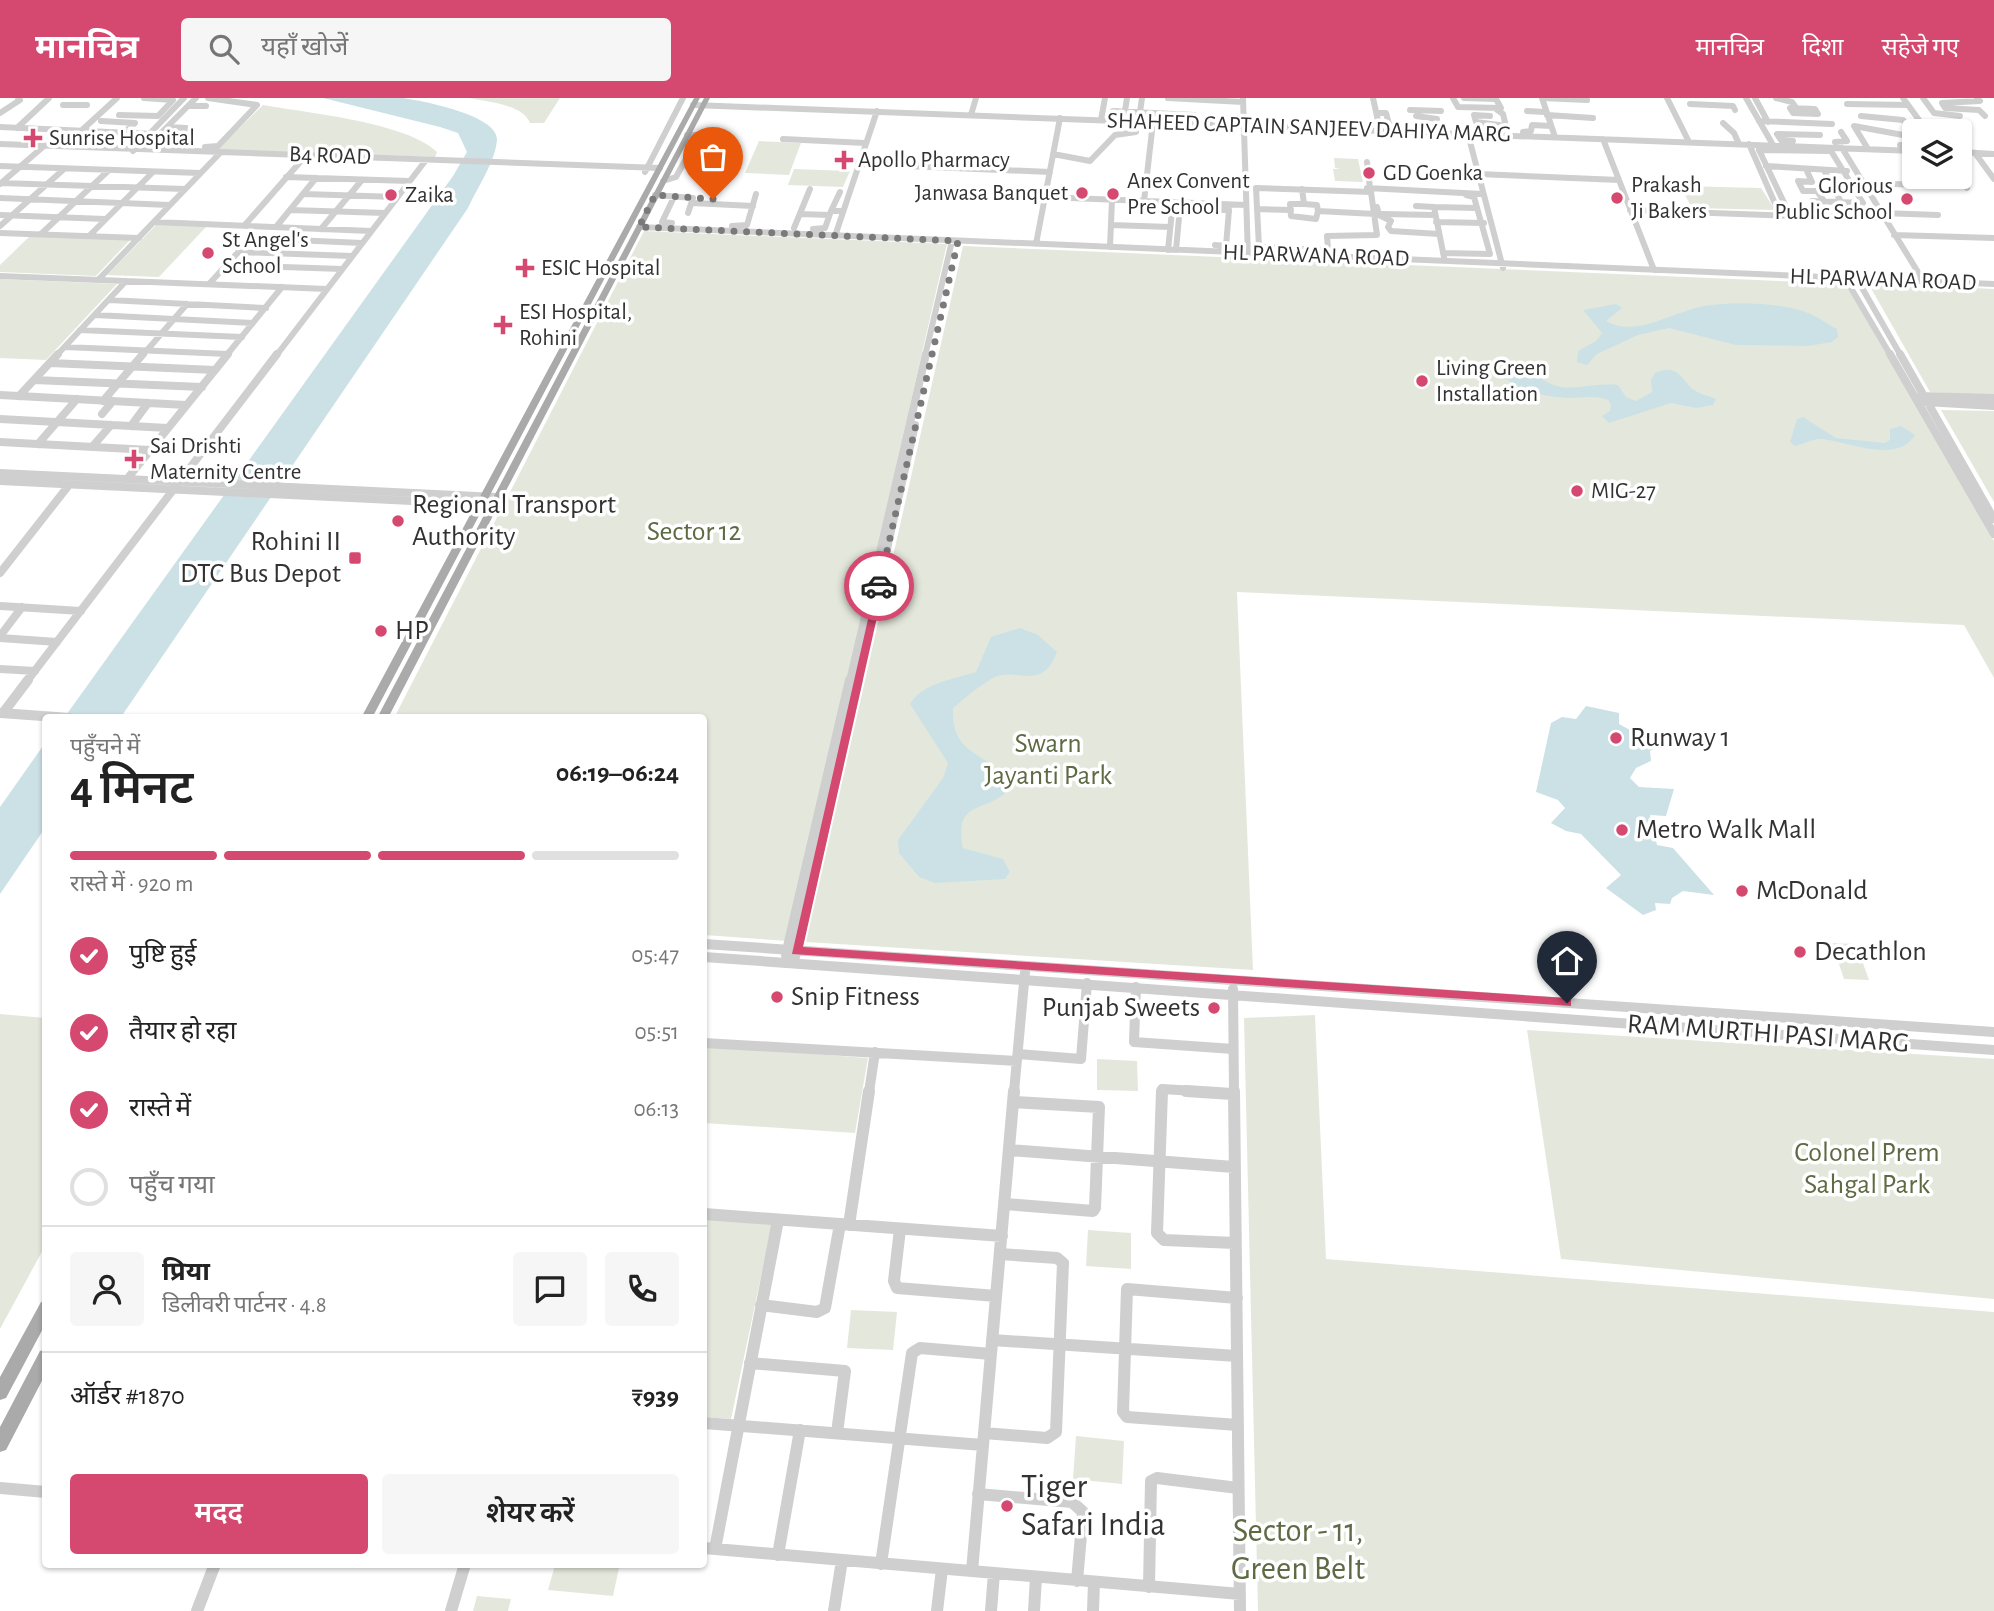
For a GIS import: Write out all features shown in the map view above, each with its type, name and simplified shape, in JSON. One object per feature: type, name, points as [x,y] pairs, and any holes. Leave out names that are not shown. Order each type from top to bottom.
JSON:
[{"type":"main road","points":[[614,261],[638,228],[655,195],[660,174],[687,135],[699,102]]},
{"type":"main road","points":[[384,714],[489,501],[699,102]]},
{"type":"main road","points":[[368,714],[489,501]]},
{"type":"main road","points":[[0,1393],[42,1314]]},
{"type":"main road","points":[[0,1444],[42,1364]]},
{"type":"street","points":[[0,113],[20,100],[18,98]]},
{"type":"street","points":[[17,127],[49,98]]},
{"type":"street","points":[[73,105],[81,98]]},
{"type":"street","points":[[81,131],[117,98]]},
{"type":"street","points":[[119,115],[158,116],[173,100],[150,98],[144,102]]},
{"type":"street","points":[[133,152],[155,134],[184,98]]},
{"type":"street","points":[[0,127],[155,134],[168,127],[196,98]]},
{"type":"street","points":[[155,134],[150,145],[181,149],[218,146],[257,105],[208,98]]},
{"type":"street","points":[[841,110],[846,98]]},
{"type":"street","points":[[971,115],[976,98]]},
{"type":"street","points":[[1101,120],[1105,98]]},
{"type":"street","points":[[1125,111],[1127,98]]},
{"type":"street","points":[[1140,112],[1142,98]]},
{"type":"street","points":[[1170,98],[1243,100],[1248,255]]},
{"type":"street","points":[[1373,98],[1380,131]]},
{"type":"street","points":[[1464,98],[1497,99],[1501,108],[1496,109]]},
{"type":"street","points":[[1503,98],[1514,135]]},
{"type":"street","points":[[1553,132],[1542,98],[1587,100]]},
{"type":"street","points":[[1667,98],[1689,142]]},
{"type":"street","points":[[1745,98],[1773,145]]},
{"type":"street","points":[[1755,98],[1781,140],[1809,145],[1842,148],[1866,146],[1902,152]]},
{"type":"street","points":[[1903,98],[1918,119]]},
{"type":"street","points":[[1923,98],[1934,113],[1941,115],[1994,117]]},
{"type":"street","points":[[1976,98],[1980,101],[1941,103],[1949,109],[1979,110],[1985,116]]},
{"type":"street","points":[[1193,123],[1197,99]]},
{"type":"street","points":[[1407,99],[1414,116]]},
{"type":"street","points":[[647,170],[680,100]]},
{"type":"street","name":"SHAHEED CAPTAIN SANJEEV DAHIYA MARG","points":[[680,100],[841,110],[1380,131],[1514,135],[1553,132]]},
{"type":"street","points":[[1777,100],[1782,108],[1815,109],[1818,114],[1809,114],[1814,124]]},
{"type":"street","points":[[223,107],[228,101]]},
{"type":"street","points":[[1414,116],[1454,101],[1496,109],[1503,114],[1506,126],[1478,122],[1474,116],[1490,116]]},
{"type":"street","points":[[1690,104],[1703,101],[1733,106],[1735,110]]},
{"type":"street","points":[[1847,104],[1908,106]]},
{"type":"street","points":[[62,105],[87,105]]},
{"type":"street","points":[[190,106],[206,106]]},
{"type":"street","points":[[1571,107],[1576,125]]},
{"type":"street","points":[[1867,127],[1860,113],[1870,109],[1881,113],[1883,117]]},
{"type":"street","points":[[835,236],[877,111]]},
{"type":"street","points":[[1113,111],[1194,115]]},
{"type":"street","points":[[1527,111],[1593,118]]},
{"type":"street","points":[[1892,111],[1903,111],[1908,119]]},
{"type":"street","points":[[1763,112],[1773,112]]},
{"type":"street","points":[[1377,113],[1386,113],[1389,124],[1397,128],[1470,132],[1482,194],[1502,266]]},
{"type":"street","points":[[170,116],[179,116]]},
{"type":"street","points":[[1414,116],[1435,117],[1437,120]]},
{"type":"street","points":[[1866,146],[1851,120],[1883,117],[1902,120]]},
{"type":"street","points":[[1036,244],[1060,118]]},
{"type":"street","points":[[1759,122],[1832,125],[1790,120],[1769,122]]},
{"type":"street","points":[[127,130],[135,122],[102,125],[127,130],[176,138]]},
{"type":"street","points":[[1144,201],[1153,122]]},
{"type":"street","points":[[1723,123],[1734,133],[1739,144]]},
{"type":"street","points":[[1519,129],[1529,132],[1530,125],[1553,132]]},
{"type":"street","points":[[1854,126],[1902,135]]},
{"type":"street","points":[[168,127],[186,128]]},
{"type":"street","points":[[17,145],[32,131]]},
{"type":"street","points":[[1541,131],[1601,137],[1773,145],[1847,141],[1841,132]]},
{"type":"street","points":[[1053,154],[1090,161],[1115,135],[1136,132]]},
{"type":"street","points":[[1777,134],[1819,135]]},
{"type":"street","points":[[1601,137],[1654,270]]},
{"type":"street","points":[[783,139],[865,143]]},
{"type":"street","points":[[1866,146],[1879,141],[1902,144]]},
{"type":"street","points":[[1749,144],[1780,215]]},
{"type":"street","name":"B4 ROAD","points":[[0,147],[17,145],[41,148]]},
{"type":"street","name":"B4 ROAD","points":[[0,147],[647,170],[660,174]]},
{"type":"street","points":[[1,184],[41,148]]},
{"type":"street","points":[[1842,148],[1864,183]]},
{"type":"street","name":"B4 ROAD","points":[[133,152],[181,149],[217,155],[301,161],[424,162]]},
{"type":"street","points":[[1759,149],[1830,151],[1863,203],[1812,201],[1817,212],[1788,211],[1766,166],[1759,149]]},
{"type":"street","points":[[1902,152],[1849,152],[1882,216],[1923,282]]},
{"type":"street","points":[[1972,153],[1994,154]]},
{"type":"street","points":[[1975,153],[1994,179]]},
{"type":"street","points":[[98,280],[217,155]]},
{"type":"street","points":[[1980,160],[1994,160]]},
{"type":"street","points":[[244,226],[301,161]]},
{"type":"street","points":[[1,713],[424,162]]},
{"type":"street","points":[[1256,188],[1259,251],[1323,250],[1328,248],[1327,236],[1375,237],[1374,190],[1367,162]]},
{"type":"street","points":[[858,164],[1050,172]]},
{"type":"street","points":[[0,166],[200,173]]},
{"type":"street","points":[[1766,166],[1855,171]]},
{"type":"street","points":[[0,226],[64,169]]},
{"type":"street","points":[[1806,169],[1812,182],[1798,181],[1803,191],[1817,191],[1824,201]]},
{"type":"street","points":[[41,234],[108,170]]},
{"type":"street","points":[[1824,170],[1841,202]]},
{"type":"street","points":[[89,236],[153,172]]},
{"type":"street","points":[[1478,174],[1619,180]]},
{"type":"street","points":[[286,177],[409,181]]},
{"type":"street","points":[[276,227],[316,178]]},
{"type":"street","points":[[321,229],[362,180]]},
{"type":"street","points":[[1864,183],[1902,184]]},
{"type":"street","points":[[1,184],[185,189]]},
{"type":"street","points":[[1245,185],[1256,188],[1371,192],[1376,214]]},
{"type":"street","points":[[1245,185],[1482,194]]},
{"type":"street","points":[[1768,188],[1777,189]]},
{"type":"street","points":[[794,228],[810,189]]},
{"type":"street","points":[[1302,189],[1304,204]]},
{"type":"street","points":[[1374,190],[1471,195],[1489,255],[1444,257],[1434,207]]},
{"type":"street","points":[[769,226],[822,229],[840,192]]},
{"type":"street","points":[[304,194],[397,197]]},
{"type":"street","points":[[674,197],[662,222],[744,226],[756,194]]},
{"type":"street","points":[[655,195],[692,200],[713,198],[734,205],[753,206]]},
{"type":"street","points":[[1045,197],[1246,205]]},
{"type":"street","points":[[0,198],[169,205]]},
{"type":"street","points":[[688,213],[692,200]]},
{"type":"street","points":[[1110,247],[1112,200]]},
{"type":"street","points":[[1173,202],[1170,227],[1174,248]]},
{"type":"street","points":[[1291,204],[1304,204],[1317,205],[1318,211],[1316,219],[1292,217],[1291,210],[1291,204]]},
{"type":"street","points":[[729,215],[734,205]]},
{"type":"street","points":[[1416,206],[1477,208]]},
{"type":"street","points":[[1180,207],[1230,210],[1226,246],[1174,248],[1180,207]]},
{"type":"street","points":[[1257,209],[1291,210]]},
{"type":"street","points":[[290,210],[385,213]]},
{"type":"street","points":[[1630,210],[1780,215],[1938,215]]},
{"type":"street","points":[[801,211],[842,211]]},
{"type":"street","points":[[1318,211],[1489,223]]},
{"type":"street","points":[[1376,214],[1391,221],[1388,225],[1391,231],[1439,234]]},
{"type":"street","points":[[0,215],[105,219]]},
{"type":"street","points":[[154,222],[371,231]]},
{"type":"street","points":[[1111,225],[1170,227]]},
{"type":"street","points":[[209,284],[261,226]]},
{"type":"street","points":[[288,240],[297,228]]},
{"type":"street","points":[[638,228],[1846,279],[1994,519]]},
{"type":"street","name":"HL PARWANA ROAD","points":[[638,228],[955,242],[1174,248],[1248,255],[1259,251],[1444,257],[1502,266],[1994,284]]},
{"type":"street","points":[[324,241],[333,229]]},
{"type":"street","points":[[0,233],[139,237]]},
{"type":"street","points":[[1894,234],[1994,238]]},
{"type":"street","points":[[250,238],[362,243]]},
{"type":"street","points":[[293,254],[303,240]]},
{"type":"street","points":[[789,962],[955,242]]},
{"type":"street","points":[[238,252],[352,256]]},
{"type":"street","points":[[265,266],[275,253]]},
{"type":"street","points":[[302,268],[312,254]]},
{"type":"street","points":[[227,265],[342,269]]},
{"type":"street","points":[[0,276],[327,289]]},
{"type":"street","points":[[1858,280],[1994,534]]},
{"type":"street","points":[[19,396],[127,281]]},
{"type":"street","points":[[127,479],[282,287]]},
{"type":"street","points":[[109,300],[266,307]]},
{"type":"street","points":[[136,317],[151,302]]},
{"type":"street","points":[[103,401],[187,304]]},
{"type":"street","points":[[94,315],[253,323]]},
{"type":"street","points":[[201,335],[214,321]]},
{"type":"street","points":[[80,330],[242,337]]},
{"type":"street","points":[[106,348],[121,332]]},
{"type":"street","points":[[65,347],[228,354]]},
{"type":"street","points":[[174,368],[188,352]]},
{"type":"street","points":[[50,363],[215,370]]},
{"type":"street","points":[[73,381],[88,365]]},
{"type":"street","points":[[34,380],[202,387]]},
{"type":"street","points":[[131,426],[160,385]]},
{"type":"street","points":[[0,403],[4,395],[186,405]]},
{"type":"street","points":[[1921,399],[1994,398]]},
{"type":"street","points":[[38,444],[77,399]]},
{"type":"street","points":[[1921,399],[1994,406]]},
{"type":"street","points":[[102,414],[113,401]]},
{"type":"street","points":[[1,421],[168,428]]},
{"type":"street","points":[[92,447],[111,425]]},
{"type":"street","points":[[0,442],[150,450]]},
{"type":"street","points":[[0,473],[127,479],[197,491],[309,492]]},
{"type":"street","points":[[0,481],[69,485],[177,486],[202,483],[309,492],[489,501]]},
{"type":"street","points":[[1,571],[69,485]]},
{"type":"street","points":[[0,606],[81,611]]},
{"type":"street","points":[[0,637],[22,607]]},
{"type":"street","points":[[0,637],[57,642]]},
{"type":"street","points":[[0,669],[35,671]]},
{"type":"street","points":[[1,713],[42,716]]},
{"type":"street","name":"RAM MURTHI PASI MARG","points":[[707,944],[1994,1050]]},
{"type":"street","name":"RAM MURTHI PASI MARG","points":[[707,957],[1025,972],[1087,983],[1136,987],[1233,987],[1994,1032]]},
{"type":"street","points":[[972,1571],[1025,972]]},
{"type":"street","points":[[707,1043],[1082,1059],[1087,983]]},
{"type":"street","points":[[1136,987],[1134,1042],[1233,1049]]},
{"type":"street","points":[[1233,987],[1232,1094],[1240,1611]]},
{"type":"street","points":[[761,1305],[817,1311],[825,1308],[844,1225],[875,1052]]},
{"type":"street","points":[[1232,1094],[1162,1090],[1158,1236],[1164,1240],[1236,1243]]},
{"type":"street","points":[[1005,1204],[1093,1212],[1100,1107],[1014,1102]]},
{"type":"street","points":[[1009,1150],[1234,1167]]},
{"type":"street","points":[[707,1214],[1002,1236]]},
{"type":"street","points":[[778,1220],[738,1425],[709,1549],[1240,1594]]},
{"type":"street","points":[[900,1229],[894,1281],[897,1288],[996,1296]]},
{"type":"street","points":[[707,1423],[898,1438],[984,1439],[1054,1436],[1062,1261],[1000,1254]]},
{"type":"street","points":[[1237,1298],[1127,1289],[1125,1349],[1126,1416],[1238,1425]]},
{"type":"street","points":[[881,1564],[898,1438],[915,1351],[920,1348],[1059,1345],[1237,1356]]},
{"type":"street","points":[[750,1363],[845,1371],[837,1433]]},
{"type":"street","points":[[778,1555],[800,1430]]},
{"type":"street","points":[[1149,1587],[1151,1481],[1157,1478],[1238,1488]]},
{"type":"street","points":[[0,1488],[42,1492]]},
{"type":"street","points":[[978,1494],[1072,1502],[1080,1506],[1083,1513],[1077,1581]]},
{"type":"street","points":[[834,1611],[842,1560]]},
{"type":"street","points":[[197,1611],[213,1568]]},
{"type":"street","points":[[451,1611],[464,1568]]},
{"type":"street","points":[[937,1611],[942,1569]]},
{"type":"street","points":[[991,1611],[994,1573]]},
{"type":"street","points":[[1034,1611],[1037,1577]]},
{"type":"street","points":[[1093,1611],[1094,1582]]},
{"type":"green space","points":[[469,98],[560,98],[544,123],[530,123],[512,108]]},
{"type":"green space","points":[[263,105],[380,126],[403,133],[437,152],[435,157],[217,150]]},
{"type":"green space","points":[[759,141],[801,143],[789,175],[745,173]]},
{"type":"green space","points":[[1334,158],[1358,159],[1363,182],[1335,181],[1333,169],[1341,169],[1335,168]]},
{"type":"green space","points":[[794,169],[850,171],[843,187],[788,185]]},
{"type":"green space","points":[[1680,186],[1761,188],[1775,210],[1692,208]]},
{"type":"green space","points":[[157,224],[207,226],[159,277],[107,275]]},
{"type":"green space","name":"Sector 12","points":[[644,231],[947,244],[787,941],[707,935],[707,714],[396,714]]},
{"type":"green space","points":[[30,236],[130,240],[96,276],[0,272],[0,265]]},
{"type":"green space","name":"Swarn Jayanti Park","points":[[963,246],[1851,284],[1994,541],[1994,678],[1964,625],[1237,592],[1253,970],[806,942]]},
{"type":"green space","points":[[0,279],[117,284],[46,360],[0,358]]},
{"type":"green space","points":[[1868,283],[1994,289],[1994,396],[1930,392]]},
{"type":"green space","points":[[1941,410],[1994,411],[1994,502]]},
{"type":"green space","points":[[1832,943],[1856,944],[1869,980],[1844,979]]},
{"type":"green space","points":[[0,1014],[42,1018],[42,1252],[0,1329]]},
{"type":"green space","name":"Sector - 11, Green Belt","points":[[1315,1015],[1326,1259],[1994,1312],[1994,1611],[1258,1611],[1244,1018]]},
{"type":"green space","name":"Colonel Prem Sahgal Park","points":[[1527,1030],[1994,1059],[1994,1299],[1561,1259]]},
{"type":"green space","points":[[707,1046],[868,1058],[855,1133],[707,1123]]},
{"type":"green space","points":[[1097,1059],[1137,1061],[1138,1091],[1097,1090]]},
{"type":"green space","points":[[707,1219],[772,1224],[731,1419],[707,1417]]},
{"type":"green space","points":[[1088,1230],[1131,1233],[1131,1269],[1086,1266]]},
{"type":"green space","points":[[851,1310],[897,1312],[893,1350],[847,1348]]},
{"type":"green space","points":[[1076,1436],[1124,1441],[1122,1484],[1073,1479]]},
{"type":"green space","points":[[554,1568],[619,1568],[613,1596],[548,1590]]},
{"type":"green space","points":[[477,1596],[511,1599],[508,1611],[473,1611]]},
{"type":"shaded area","points":[[323,98],[403,98],[458,111],[473,116],[494,130],[496,147],[486,174],[468,208],[123,714],[67,714],[453,176],[467,152],[458,133]]},
{"type":"shaded area","points":[[1746,303],[1791,308],[1803,311],[1837,329],[1838,337],[1832,342],[1808,346],[1736,345],[1669,328],[1638,335],[1597,354],[1587,365],[1577,362],[1578,351],[1596,341],[1602,333],[1583,310],[1616,304],[1622,308],[1606,321],[1627,327],[1715,305]]},
{"type":"shaded area","points":[[1517,365],[1557,386],[1572,388],[1618,385],[1626,397],[1636,401],[1652,392],[1651,380],[1655,373],[1670,370],[1694,390],[1716,399],[1713,405],[1696,408],[1671,403],[1609,423],[1602,416],[1610,411],[1611,404],[1608,400],[1551,396],[1526,390],[1504,377],[1503,372]]},
{"type":"shaded area","points":[[1803,417],[1836,438],[1885,443],[1890,440],[1890,429],[1901,426],[1915,435],[1907,444],[1896,449],[1871,449],[1821,439],[1795,446],[1790,442],[1797,419]]},
{"type":"shaded area","points":[[1020,628],[1038,635],[1057,652],[1051,664],[1044,672],[1036,675],[1001,675],[993,678],[953,708],[954,725],[959,737],[966,746],[993,767],[1008,791],[966,815],[961,833],[963,848],[1003,859],[1010,872],[1005,879],[935,883],[919,877],[899,853],[898,840],[943,778],[948,763],[910,704],[930,686],[976,672],[991,637]]},
{"type":"shaded area","points":[[1586,706],[1619,713],[1619,724],[1630,730],[1645,729],[1656,740],[1658,747],[1650,751],[1651,761],[1636,768],[1630,778],[1639,787],[1674,789],[1666,816],[1650,815],[1657,845],[1673,848],[1714,895],[1683,891],[1672,898],[1670,904],[1655,903],[1656,910],[1643,915],[1606,888],[1621,875],[1581,834],[1566,831],[1551,823],[1565,808],[1558,800],[1536,792],[1551,723],[1562,717],[1576,719]]},
{"type":"shaded area","points":[[42,747],[42,832],[0,894],[0,807]]},
{"type":"way so far","points":[[713,199],[655,195],[639,227],[958,241],[938,318],[879,586]]},
{"type":"place","name":"Sunrise Hospital","points":[[33,138]]},
{"type":"place","name":"Apollo Pharmacy","points":[[844,160]]},
{"type":"place","name":"GD Goenka","points":[[1369,173]]},
{"type":"place","name":"Janwasa Banquet","points":[[1082,193]]},
{"type":"place","name":"Anex Convent Pre School","points":[[1113,194]]},
{"type":"place","name":"Zaika","points":[[391,195]]},
{"type":"place","name":"Prakash Ji Bakers","points":[[1617,198]]},
{"type":"place","name":"Glorious Public School","points":[[1907,199]]},
{"type":"place","name":"St Angel's School","points":[[208,253]]},
{"type":"place","name":"ESIC Hospital","points":[[525,268]]},
{"type":"place","name":"ESI Hospital, Rohini","points":[[503,325]]},
{"type":"place","name":"Living Green Installation","points":[[1422,381]]},
{"type":"place","name":"Sai Drishti Maternity Centre","points":[[134,459]]},
{"type":"place","name":"MIG-27","points":[[1577,491]]},
{"type":"place","name":"Regional Transport Authority","points":[[398,521]]},
{"type":"place","name":"Rohini II DTC Bus Depot","points":[[355,558]]},
{"type":"place","name":"HP","points":[[381,631]]},
{"type":"place","name":"Runway 1","points":[[1616,738]]},
{"type":"place","name":"Metro Walk Mall","points":[[1622,830]]},
{"type":"place","name":"McDonald","points":[[1742,891]]},
{"type":"place","name":"Decathlon","points":[[1800,952]]},
{"type":"place","name":"Snip Fitness","points":[[777,997]]},
{"type":"place","name":"Punjab Sweets","points":[[1214,1008]]},
{"type":"place","name":"Tiger Safari India","points":[[1007,1506]]},
{"type":"route","points":[[879,586],[796,951],[1567,1003]]}]
